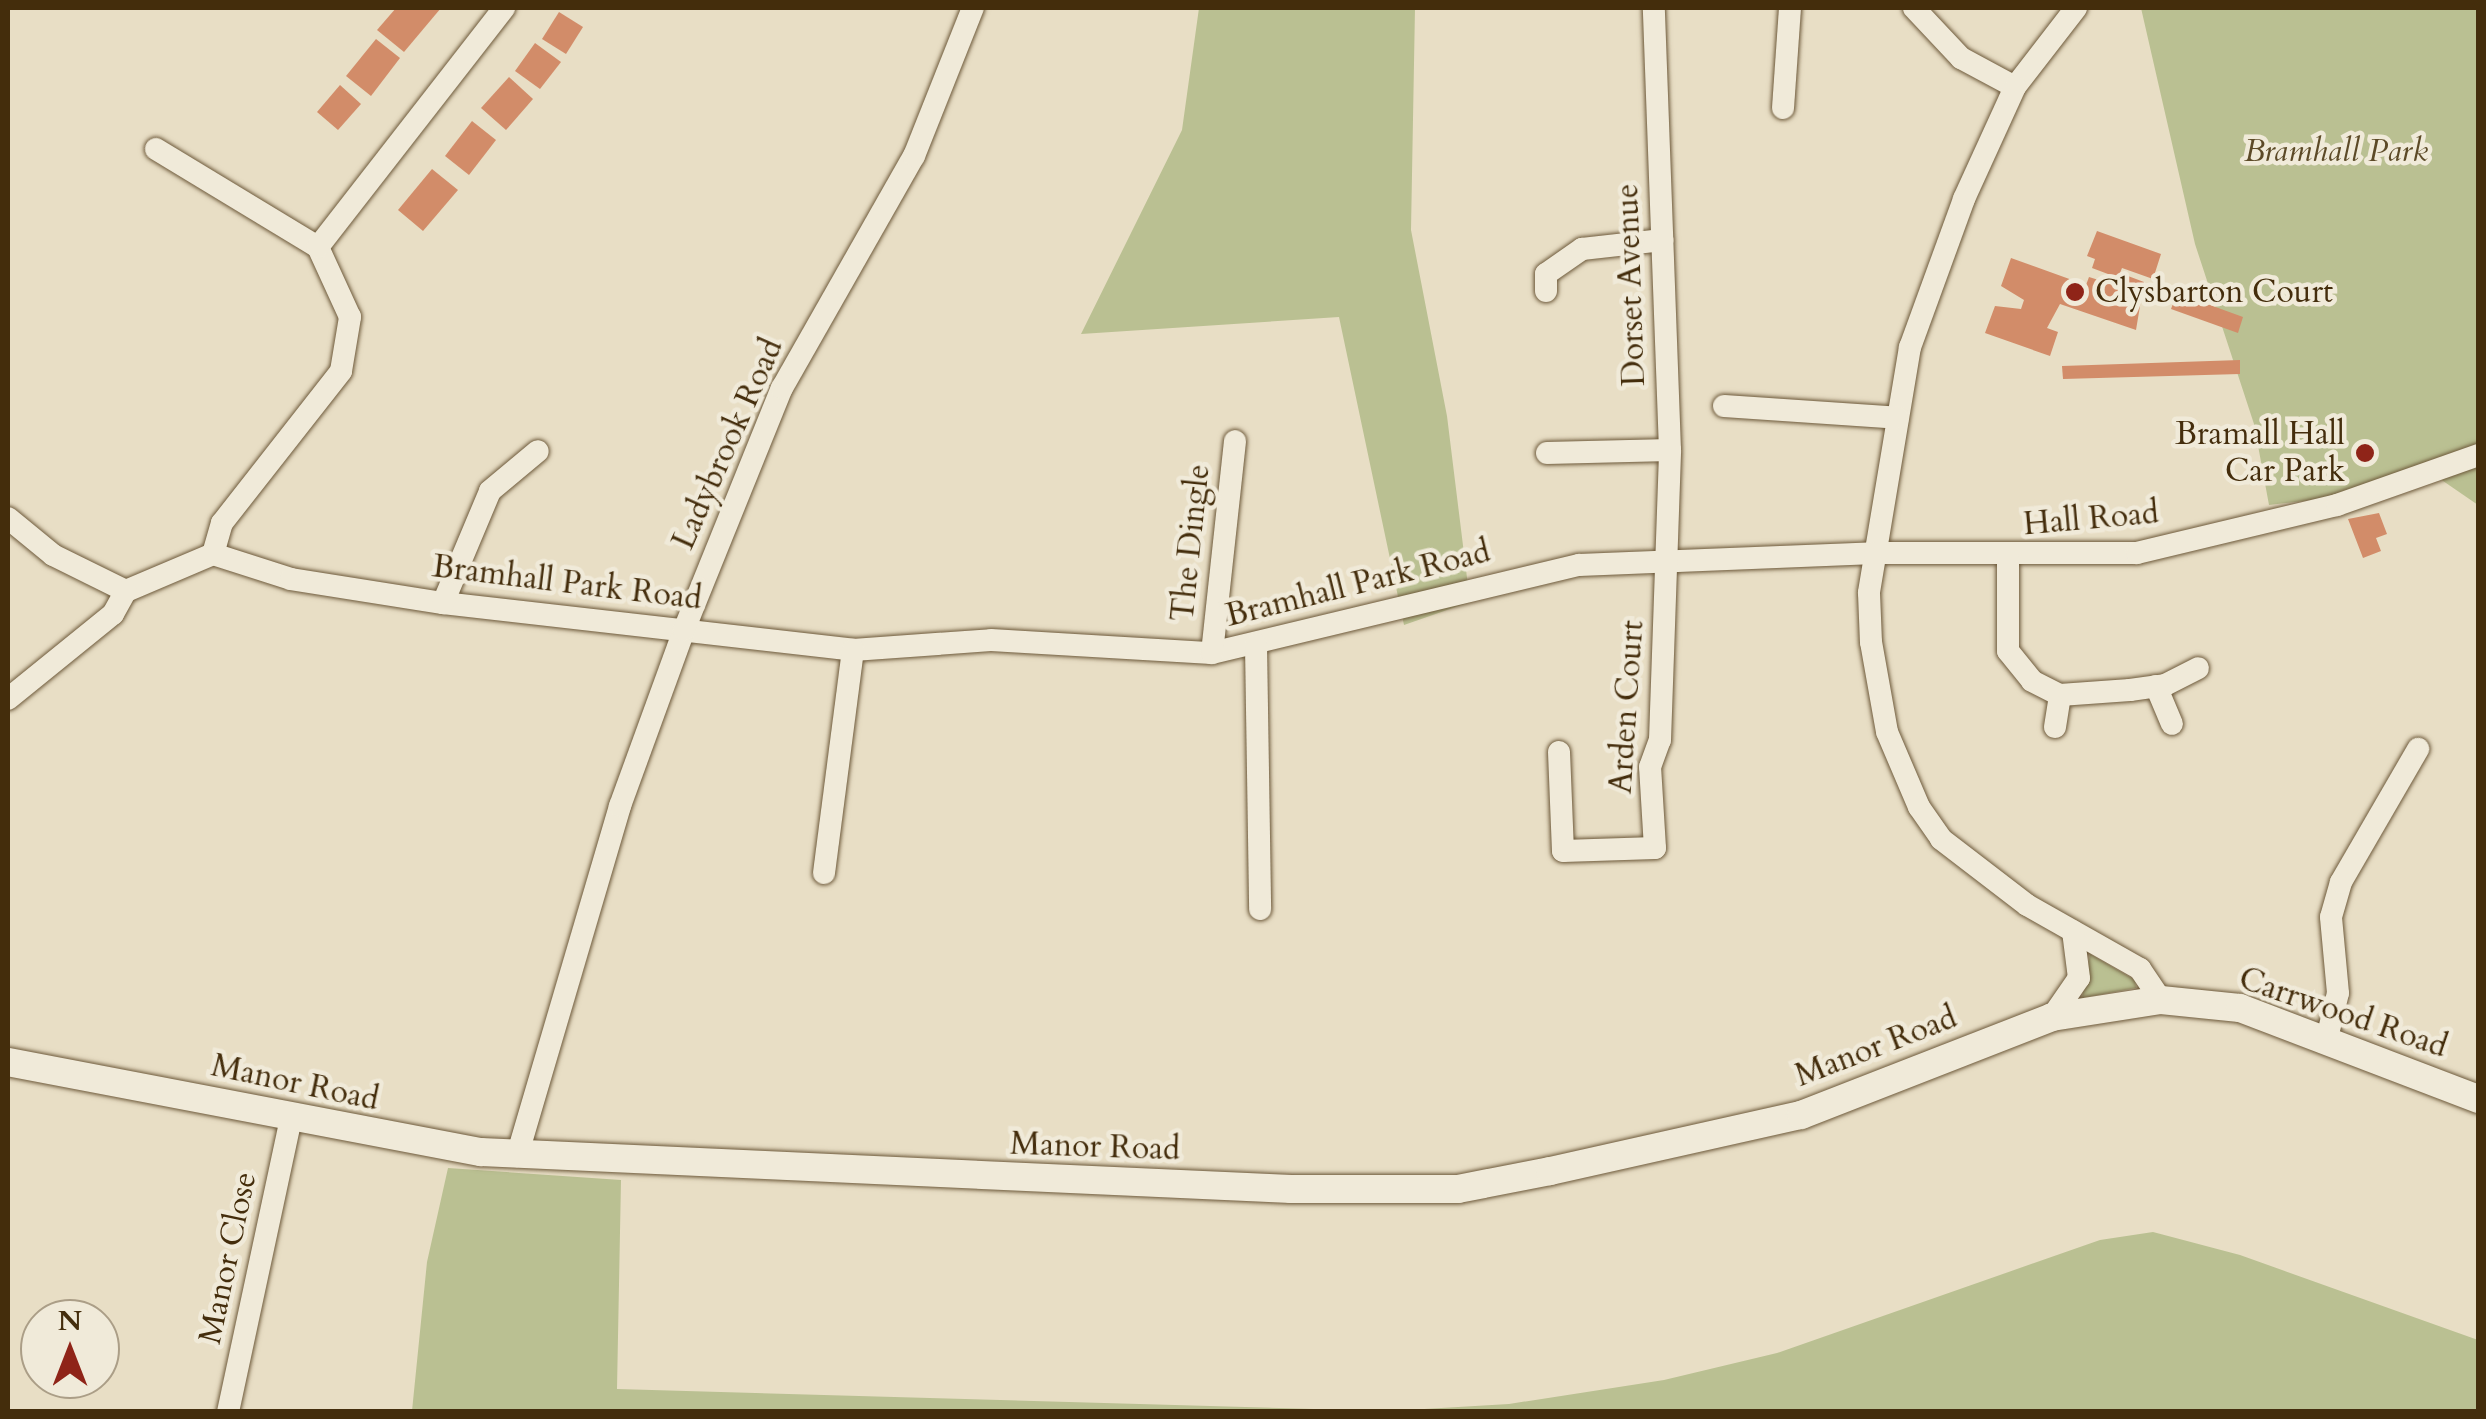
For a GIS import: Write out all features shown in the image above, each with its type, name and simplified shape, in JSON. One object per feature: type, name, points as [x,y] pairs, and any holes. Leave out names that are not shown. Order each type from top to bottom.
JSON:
[{"type":"street","points":[[318,247],[504,8]]},
{"type":"street","name":"Ladybrook Road","points":[[518,1156],[620,806],[684,630],[782,388],[914,156],[973,8]]},
{"type":"street","name":"Dorset Avenue","points":[[1654,8],[1670,450],[1669,560]]},
{"type":"street","points":[[1783,108],[1790,8]]},
{"type":"street","points":[[1914,8],[1960,58],[2015,86]]},
{"type":"street","points":[[2076,8],[2015,86],[1964,199],[1916,331],[1875,554],[1869,620],[1875,679],[1887,732],[1919,807],[1968,865],[2140,969],[2161,1000]]},
{"type":"street","points":[[8,700],[113,614],[126,591],[213,554],[222,523],[341,371],[350,318],[318,247],[156,149]]},
{"type":"street","points":[[1546,292],[1546,274],[1582,249],[1662,240]]},
{"type":"street","points":[[1724,406],[1792,406],[1898,418]]},
{"type":"street","name":"The Dingle","points":[[1212,652],[1235,441]]},
{"type":"street","points":[[1547,453],[1670,450]]},
{"type":"street","points":[[443,603],[490,491],[538,451]]},
{"type":"street","name":"Hall Road","points":[[1875,554],[2008,558],[2137,553],[2337,504],[2478,455]]},
{"type":"street","points":[[8,518],[53,554],[126,591]]},
{"type":"street","name":"Bramhall Park Road","points":[[213,554],[291,579],[443,603],[854,650],[991,640],[1212,652],[1256,645],[1579,565],[1875,554]]},
{"type":"street","points":[[2008,558],[2008,651],[2032,681],[2060,694],[2156,686],[2198,668]]},
{"type":"street","name":"Arden Court","points":[[1560,752],[1564,851],[1655,848],[1650,767],[1660,740],[1669,560]]},
{"type":"street","points":[[1256,645],[1260,909]]},
{"type":"street","points":[[824,873],[854,650]]},
{"type":"street","points":[[2156,686],[2172,724]]},
{"type":"street","points":[[2055,727],[2060,694]]},
{"type":"street","points":[[2327,1038],[2338,993],[2331,917],[2341,882],[2418,749]]},
{"type":"street","points":[[2052,1017],[2079,978],[2073,930]]},
{"type":"street","name":"Manor Road","points":[[8,1062],[413,1144],[518,1156],[753,1162],[1022,1180],[1458,1189],[1801,1115],[2052,1017],[2161,1000]]},
{"type":"street","name":"Carrwood Road","points":[[2161,1000],[2240,1008],[2476,1094]]},
{"type":"street","name":"Manor Close","points":[[228,1412],[291,1118]]},
{"type":"green space","points":[[1199,8],[1415,8],[1411,230],[1447,416],[1470,602],[1404,625],[1339,317],[1081,334],[1182,130]]},
{"type":"green space","name":"Bramhall Park","points":[[2141,8],[2478,8],[2478,505],[2430,472],[2322,499],[2269,505],[2254,424],[2195,244]]},
{"type":"green space","points":[[2090,954],[2135,980],[2136,988],[2082,998]]},
{"type":"green space","points":[[448,1168],[621,1180],[617,1389],[1384,1411],[412,1411],[427,1262]]},
{"type":"green space","points":[[2153,1232],[2240,1255],[2478,1340],[2478,1411],[1390,1411],[1509,1404],[1664,1380],[1777,1353],[2100,1240]]},
{"type":"building","points":[[396,8],[441,8],[404,52],[377,30]]},
{"type":"building","points":[[559,12],[583,27],[566,54],[542,39]]},
{"type":"building","points":[[376,39],[400,58],[371,96],[346,76]]},
{"type":"building","points":[[535,43],[561,62],[540,89],[515,71]]},
{"type":"building","points":[[509,77],[533,99],[506,130],[481,108]]},
{"type":"building","points":[[340,85],[361,104],[338,130],[317,112]]},
{"type":"building","points":[[472,121],[496,140],[469,175],[445,156]]},
{"type":"building","points":[[432,169],[458,190],[423,231],[398,210]]},
{"type":"building","name":"Clysbarton Court","points":[[2097,231],[2161,254],[2153,279],[2122,268],[2120,273],[2144,282],[2136,330],[2060,304],[2047,328],[2058,332],[2050,356],[1985,333],[1995,306],[2021,309],[2024,300],[2001,286],[2011,258],[2086,285],[2089,277],[2105,282],[2108,274],[2092,268],[2095,259],[2087,256]]},
{"type":"building","points":[[2177,293],[2243,317],[2238,333],[2171,309]]},
{"type":"building","points":[[2240,360],[2240,374],[2063,379],[2062,366]]},
{"type":"building","points":[[2379,513],[2387,534],[2376,538],[2381,551],[2363,558],[2348,519]]},
{"type":"place","name":"Clysbarton Court","points":[[2075,292]]},
{"type":"place","name":"Bramall Hall Car Park","points":[[2365,453]]}]
